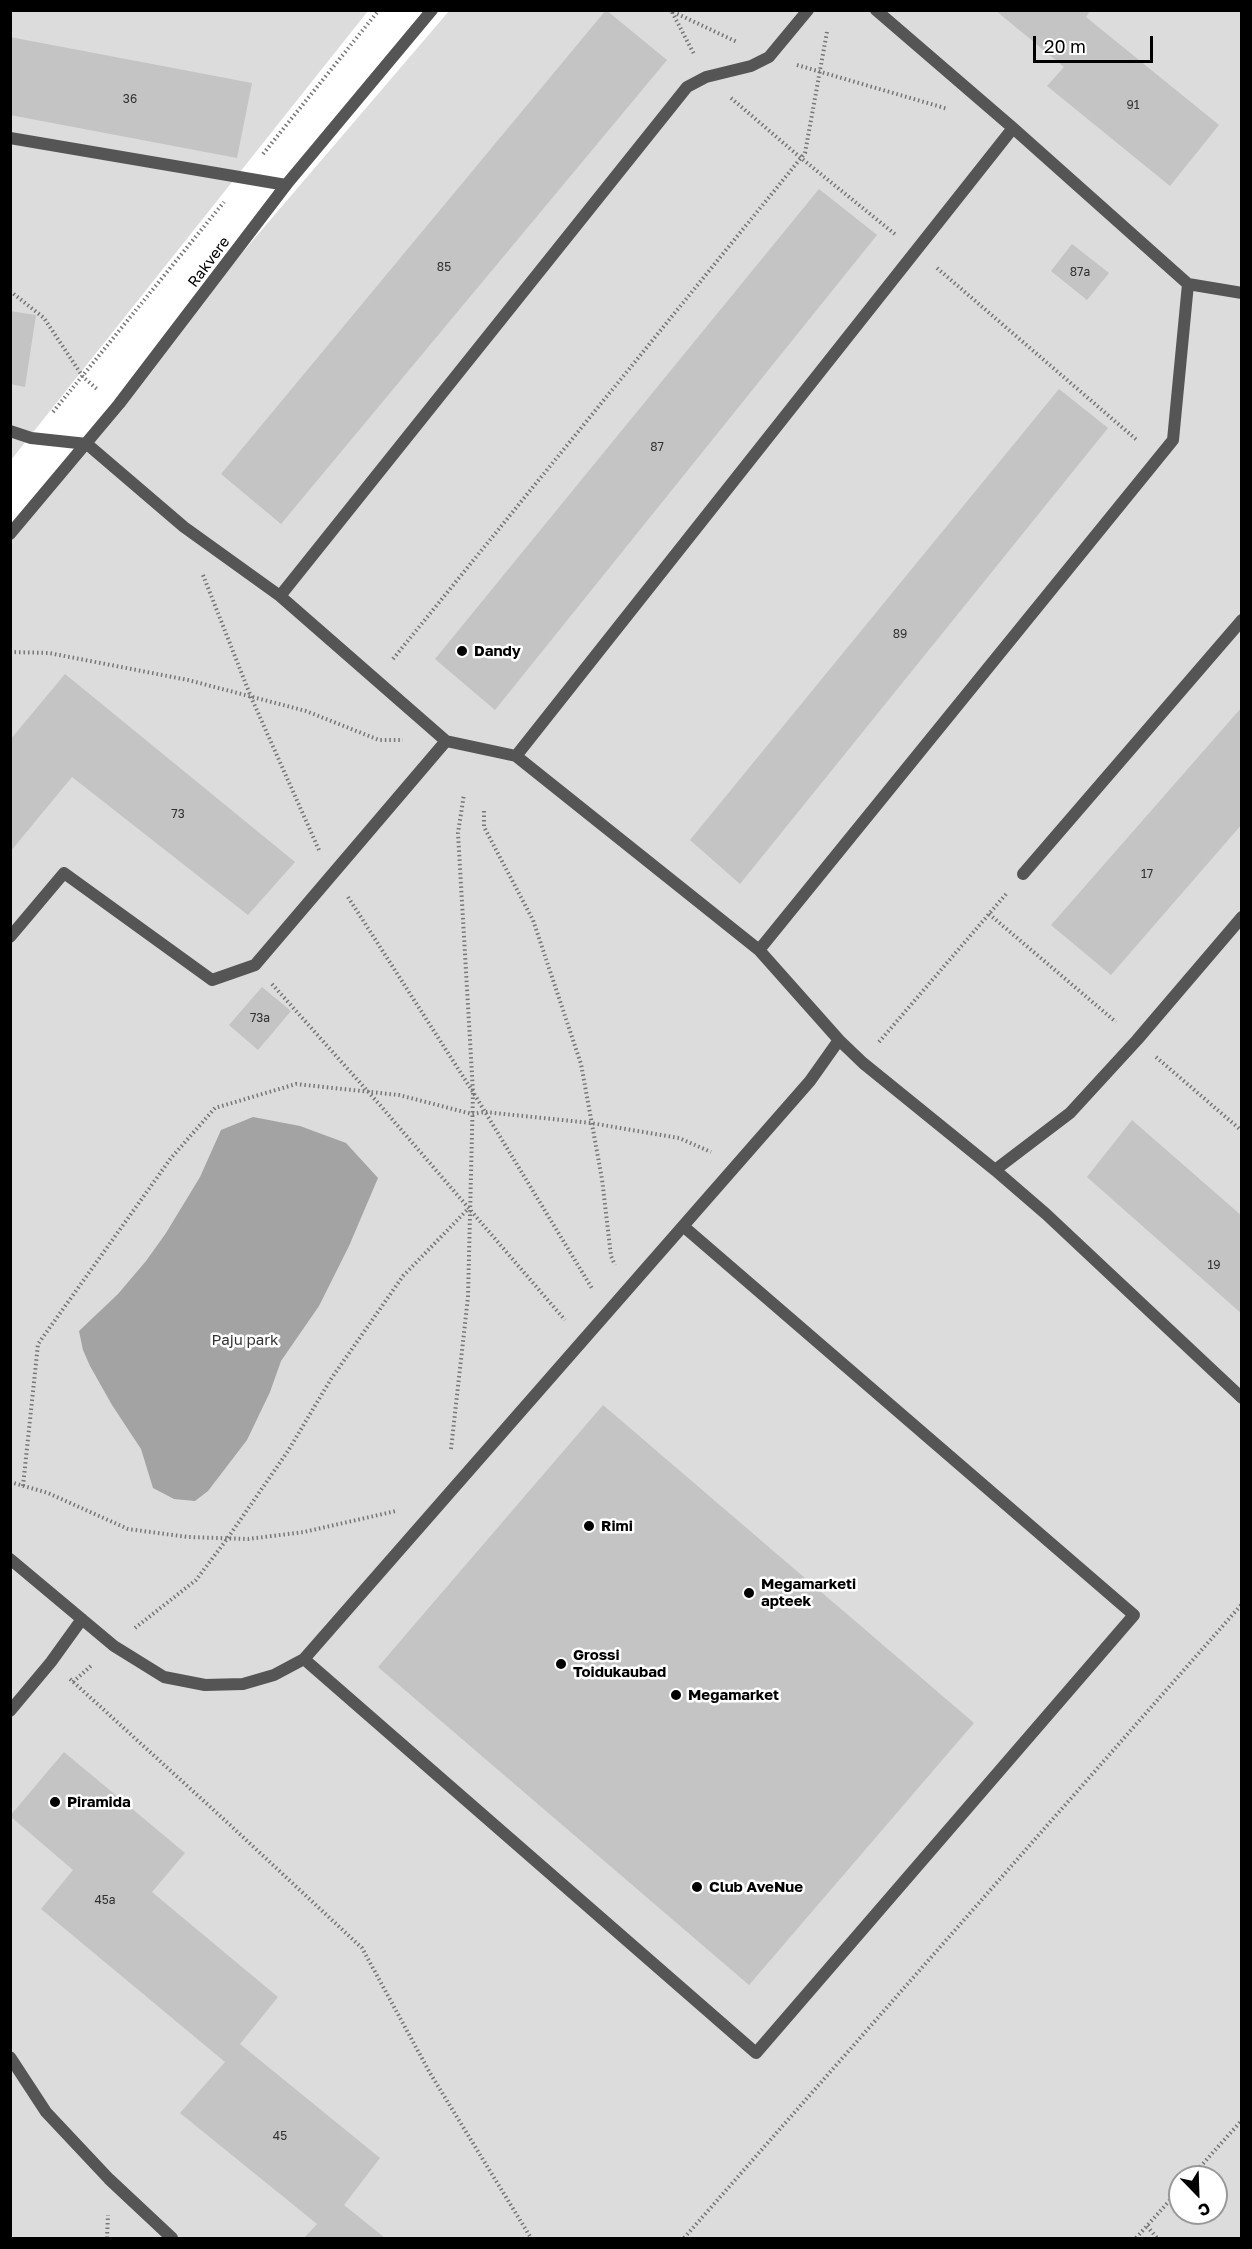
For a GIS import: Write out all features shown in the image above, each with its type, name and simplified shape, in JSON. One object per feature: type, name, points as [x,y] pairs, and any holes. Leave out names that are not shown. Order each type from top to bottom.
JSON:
[{"type":"street","name":"Rakvere","points":[[10,534],[87,444],[286,185],[432,10]]},
{"type":"street","points":[[280,596],[687,87],[706,76],[751,66],[770,57],[808,10]]},
{"type":"street","points":[[876,10],[1188,284],[1242,293]]},
{"type":"street","points":[[516,756],[1013,128]]},
{"type":"street","points":[[10,138],[286,185]]},
{"type":"street","points":[[759,950],[1173,440],[1188,284]]},
{"type":"street","points":[[10,431],[31,438],[87,444],[184,527],[280,596],[446,741],[516,756],[759,950],[839,1040],[863,1063],[1047,1214],[1242,1398]]},
{"type":"street","points":[[1023,874],[1242,620]]},
{"type":"street","points":[[10,937],[64,873],[212,980],[255,965],[446,741]]},
{"type":"street","points":[[995,1170],[1070,1113],[1137,1040],[1242,917]]},
{"type":"street","points":[[10,1559],[114,1646],[164,1677],[205,1686],[243,1684],[274,1675],[304,1659],[810,1081],[839,1040]]},
{"type":"street","points":[[304,1659],[756,2053],[1134,1615],[683,1226]]},
{"type":"street","points":[[10,1711],[51,1662],[82,1618]]},
{"type":"street","points":[[10,2057],[46,2112],[109,2179],[172,2238]]},
{"type":"path","points":[[31,438],[83,377],[379,10]]},
{"type":"path","points":[[669,10],[770,57],[956,111]]},
{"type":"path","points":[[377,680],[805,153],[827,31]]},
{"type":"path","points":[[10,291],[44,318],[83,377],[98,389]]},
{"type":"path","points":[[201,570],[251,697],[330,876],[355,905],[473,1092],[607,1313]]},
{"type":"path","points":[[10,652],[49,653],[188,680],[306,711],[380,740],[446,741]]},
{"type":"path","points":[[10,1482],[48,1493],[128,1529],[227,1539],[248,1539],[304,1532],[442,1501],[456,1418],[468,1298],[473,1092],[458,833],[464,794]]},
{"type":"path","points":[[484,811],[484,827],[533,920],[581,1064],[602,1179],[611,1256],[626,1291]]},
{"type":"path","points":[[863,1063],[1023,874]]},
{"type":"path","points":[[255,965],[584,1340]]},
{"type":"path","points":[[23,1486],[38,1344],[171,1158],[215,1108],[296,1084],[367,1091],[399,1095],[472,1114],[485,1112],[591,1124],[679,1138],[738,1163]]},
{"type":"path","points":[[73,1682],[196,1580],[288,1451],[332,1379],[403,1276],[469,1208]]},
{"type":"path","points":[[684,2238],[1242,1604]]},
{"type":"path","points":[[51,1662],[362,1948],[430,2073],[531,2238]]},
{"type":"path","points":[[1202,2165],[1242,2120]]},
{"type":"path","points":[[1136,2238],[1168,2202]]},
{"type":"path","points":[[1147,2226],[1157,2238]]},
{"type":"green space","points":[[11,11],[368,11],[11,460]]},
{"type":"green space","name":"Paju park","points":[[449,11],[1241,11],[1241,2238],[11,2238],[11,523]]},
{"type":"shaded area","points":[[253,1117],[300,1126],[346,1143],[378,1178],[349,1246],[319,1306],[281,1361],[270,1392],[247,1440],[208,1491],[195,1501],[174,1499],[153,1488],[141,1449],[90,1366],[83,1350],[79,1331],[118,1294],[166,1233],[200,1177],[221,1130]]},
{"type":"building","points":[[606,10],[667,60],[281,524],[221,474]]},
{"type":"building","points":[[995,10],[1091,10],[1086,17],[1219,125],[1170,186],[1047,86],[1064,67]]},
{"type":"building","points":[[10,37],[252,83],[237,158],[10,115]]},
{"type":"building","points":[[819,189],[877,235],[495,710],[435,659]]},
{"type":"building","points":[[1072,244],[1109,273],[1087,300],[1051,271]]},
{"type":"building","points":[[10,311],[36,315],[25,387],[10,384]]},
{"type":"building","points":[[1059,389],[1108,428],[740,884],[690,840]]},
{"type":"building","points":[[65,674],[295,862],[248,915],[72,777],[10,852],[10,740]]},
{"type":"building","points":[[1242,707],[1242,824],[1111,975],[1051,925]]},
{"type":"building","points":[[262,987],[291,1011],[258,1050],[229,1025]]},
{"type":"building","points":[[1132,1120],[1242,1216],[1242,1314],[1087,1177]]},
{"type":"building","name":"Megamarket","points":[[603,1405],[974,1723],[749,1985],[378,1667]]},
{"type":"building","points":[[64,1752],[185,1853],[152,1892],[278,1997],[240,2044],[380,2158],[344,2205],[385,2238],[304,2238],[317,2224],[180,2113],[225,2062],[41,1909],[73,1870],[10,1816]]},
{"type":"place","name":"Dandy","points":[[462,651]]},
{"type":"place","name":"Rimi","points":[[589,1526]]},
{"type":"place","name":"Megamarketi apteek","points":[[749,1593]]},
{"type":"place","name":"Grossi Toidukaubad","points":[[561,1664]]},
{"type":"place","name":"Megamarket","points":[[676,1695]]},
{"type":"place","name":"Piramida","points":[[55,1802]]},
{"type":"place","name":"Club AveNue","points":[[697,1887]]}]
